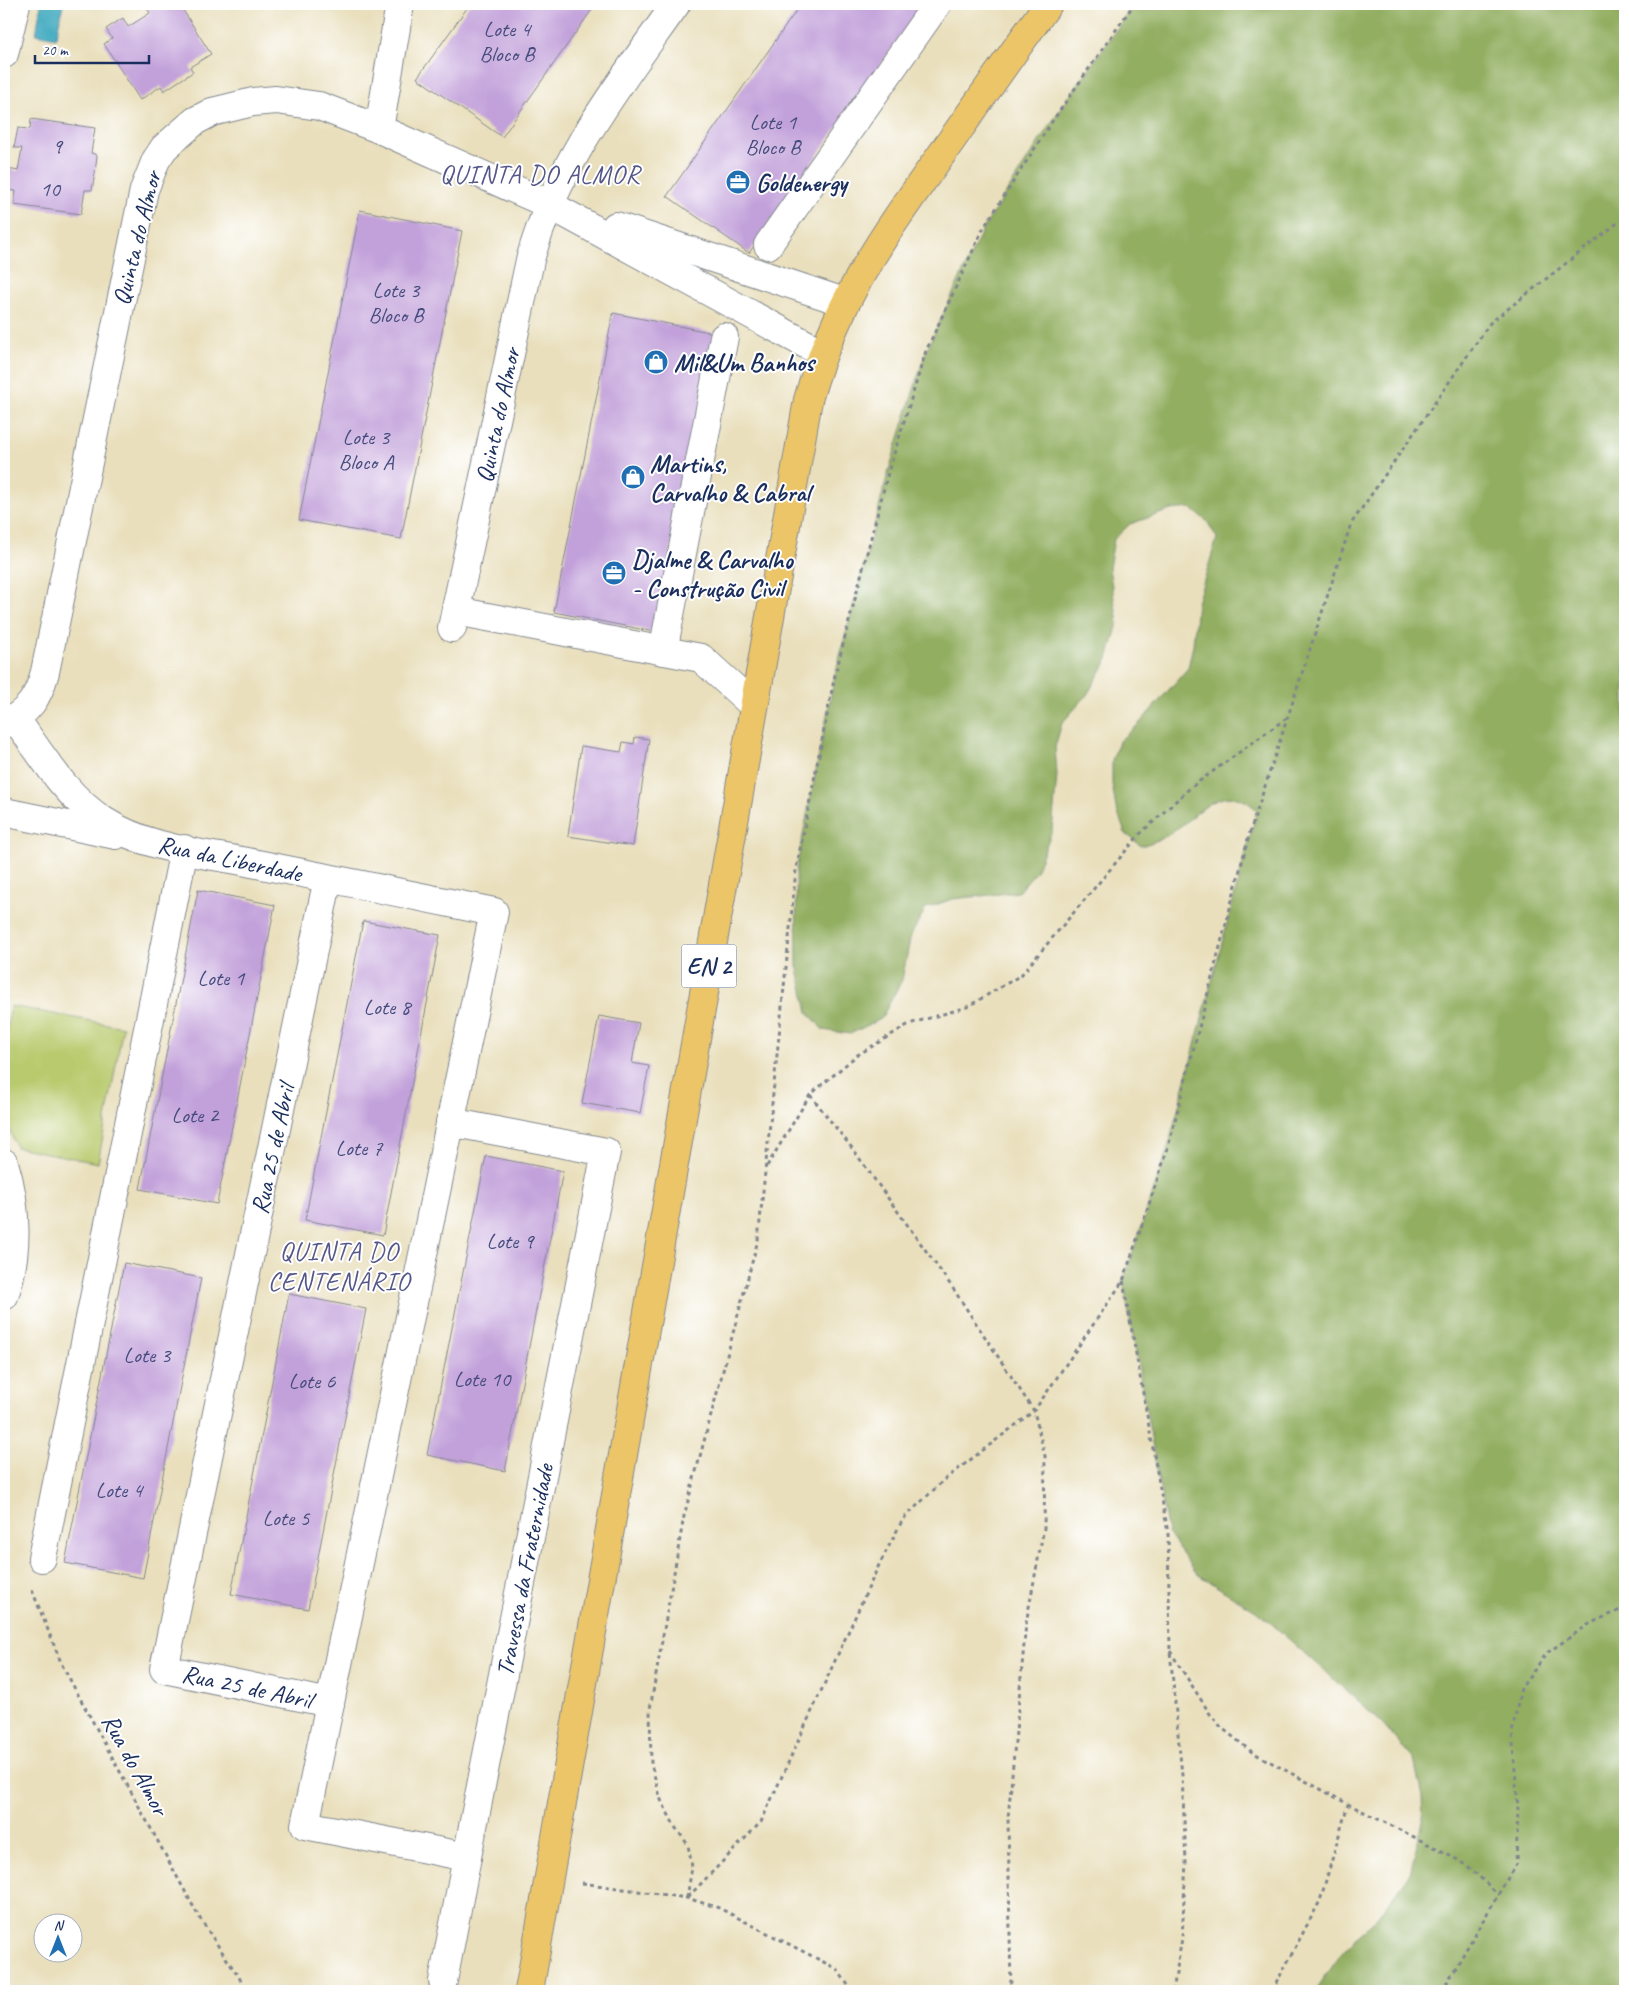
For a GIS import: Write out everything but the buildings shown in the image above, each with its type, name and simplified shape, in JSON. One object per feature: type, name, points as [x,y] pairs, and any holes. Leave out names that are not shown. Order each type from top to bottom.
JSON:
[{"type":"main road","name":"EN 2","points":[[529,1991],[803,424],[822,353],[844,302],[898,215],[1048,4]]},
{"type":"street","points":[[4,54],[16,4]]},
{"type":"street","points":[[379,129],[400,4]]},
{"type":"street","name":"Quinta do Almor","points":[[663,651],[454,619],[530,260],[548,204],[580,142],[676,4]]},
{"type":"street","points":[[768,245],[937,4]]},
{"type":"street","name":"Quinta do Almor","points":[[10,721],[33,704],[45,672],[139,207],[156,160],[164,148],[195,121],[212,112],[253,102],[290,101],[319,106],[379,129],[548,204]]},
{"type":"street","points":[[548,204],[844,302]]},
{"type":"street","points":[[548,204],[822,353]]},
{"type":"street","points":[[724,337],[663,651],[701,658],[754,706]]},
{"type":"street","name":"Rua da Liberdade","points":[[10,721],[84,806],[120,831],[171,846],[494,912]]},
{"type":"street","points":[[4,812],[171,846],[42,1558]]},
{"type":"street","name":"Rua 25 de Abril","points":[[328,878],[164,1669],[330,1703],[494,912]]},
{"type":"street","name":"Travessa da Fraternidade","points":[[450,1122],[606,1152],[468,1857]]},
{"type":"street","points":[[4,1163],[11,1190],[14,1220],[12,1257],[4,1296]]},
{"type":"street","points":[[330,1703],[305,1825],[468,1857],[443,1981]]},
{"type":"path","points":[[687,1898],[692,1867],[688,1844],[675,1827],[661,1800],[651,1764],[650,1709],[684,1516],[758,1240],[798,860],[835,675],[888,473],[926,351],[983,229],[1049,126],[1134,4]]},
{"type":"path","points":[[687,1898],[761,1822],[878,1567],[903,1519],[944,1480],[1034,1411],[1123,1281],[1167,1151],[1249,835],[1351,524],[1490,323],[1625,217]]},
{"type":"path","points":[[765,1168],[810,1095],[856,1056],[909,1024],[967,1007],[1021,975],[1140,834],[1190,788],[1288,716]]},
{"type":"path","points":[[810,1095],[852,1148],[952,1287],[1034,1411],[1045,1456],[1044,1528],[1026,1623],[1008,1818],[1011,1991]]},
{"type":"path","points":[[1123,1281],[1168,1533],[1170,1651],[1182,1775],[1186,1862],[1182,1938],[1173,1991]]},
{"type":"path","points":[[4,1547],[12,1558]]},
{"type":"path","name":"Rua do Almor","points":[[31,1587],[62,1665],[200,1917],[248,1991]]},
{"type":"path","points":[[1442,1991],[1516,1864],[1518,1808],[1512,1733],[1521,1688],[1547,1653],[1591,1623],[1625,1608]]},
{"type":"path","points":[[1170,1651],[1210,1714],[1235,1740],[1269,1763],[1450,1855],[1470,1868],[1499,1894]]},
{"type":"path","points":[[1272,1991],[1306,1930],[1322,1896],[1348,1804]]},
{"type":"path","points":[[550,1876],[597,1886],[687,1898],[719,1908],[837,1969],[852,1991]]},
{"type":"green space","points":[[1134,4],[1625,4],[1625,1991],[1315,1991],[1337,1960],[1359,1934],[1375,1921],[1410,1873],[1423,1820],[1422,1797],[1414,1760],[1383,1724],[1262,1615],[1197,1574],[1168,1533],[1123,1281],[1167,1151],[1257,810],[1244,801],[1232,797],[1221,799],[1199,811],[1163,838],[1141,846],[1125,833],[1116,808],[1112,784],[1112,760],[1119,741],[1138,725],[1188,668],[1193,645],[1197,603],[1217,538],[1207,521],[1190,508],[1171,510],[1130,524],[1114,539],[1109,568],[1118,623],[1108,659],[1087,695],[1062,723],[1055,747],[1057,775],[1052,831],[1036,871],[1018,892],[953,899],[926,908],[911,935],[902,980],[881,1019],[850,1034],[823,1030],[808,1012],[797,965],[796,870],[835,675],[888,473],[926,351],[983,229],[1049,126]]},
{"type":"green space","points":[[11,1006],[123,1027],[98,1163],[16,1147],[4,1114],[4,1044]]},
{"type":"water","points":[[41,4],[63,4],[56,38],[36,34]]},
{"type":"place","name":"Goldenergy","points":[[738,182]]},
{"type":"place","name":"Mil&Um Banhos","points":[[656,362]]},
{"type":"place","name":"Martins, Carvalho & Cabral","points":[[633,477]]},
{"type":"place","name":"Djalme & Carvalho - Construção Civil","points":[[614,573]]},
{"type":"district","name":"QUINTA DO ALMOR","points":[[540,174]]},
{"type":"district","name":"QUINTA DO CENTENÁRIO","points":[[339,1266]]}]
